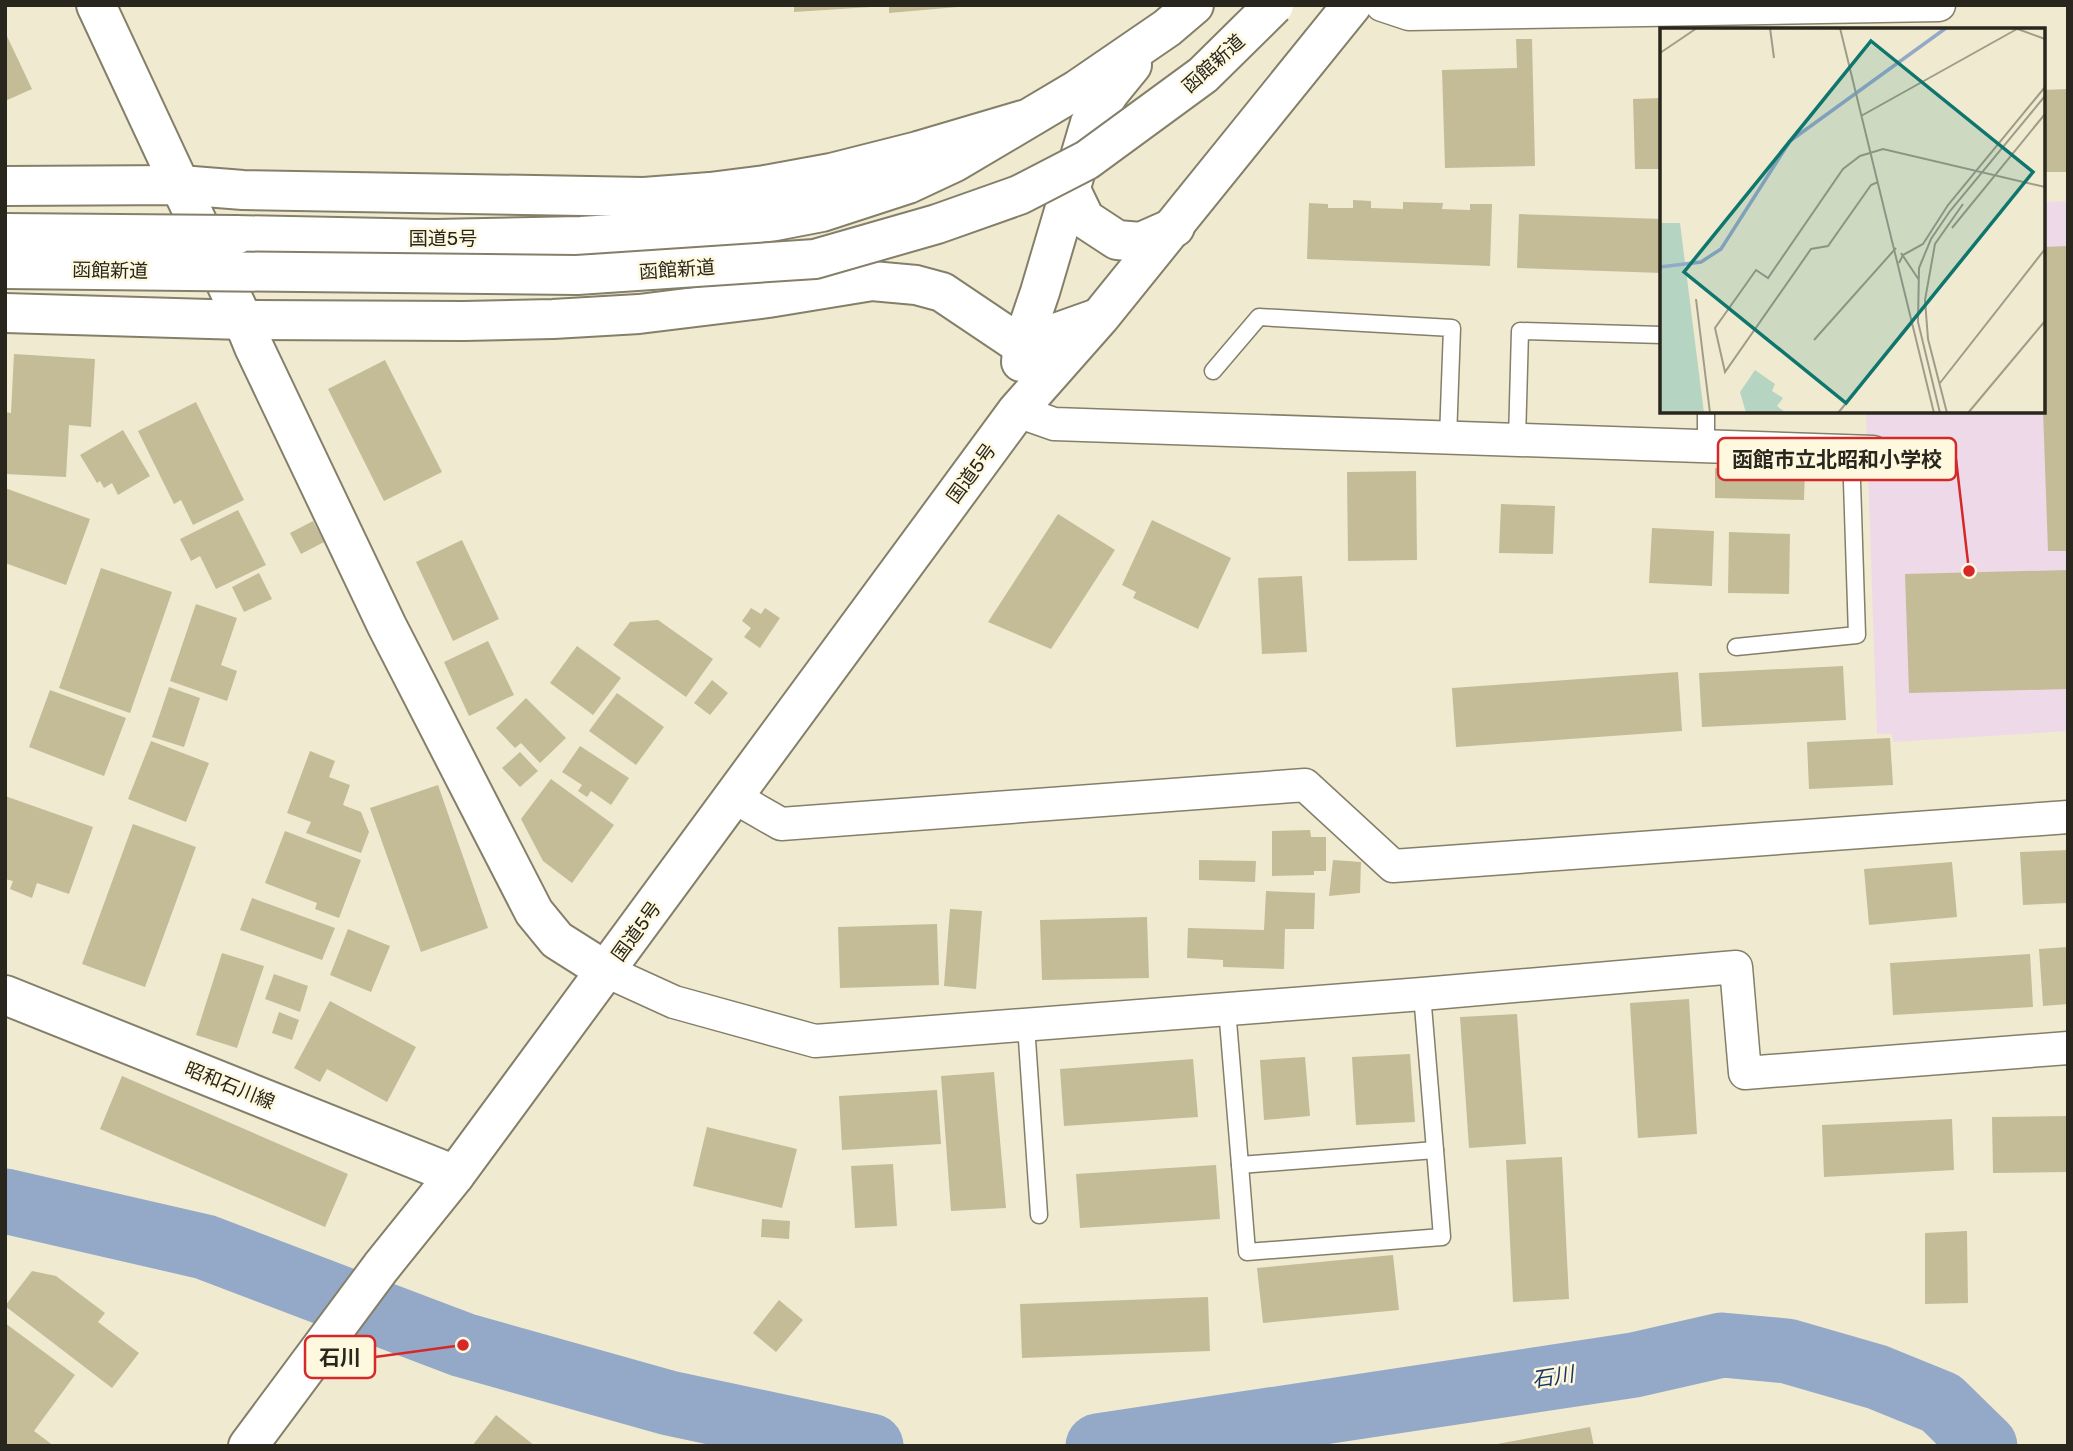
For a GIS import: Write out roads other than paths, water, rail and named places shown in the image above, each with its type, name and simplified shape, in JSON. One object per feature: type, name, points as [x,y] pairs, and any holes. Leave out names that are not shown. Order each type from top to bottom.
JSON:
[{"type":"main road","points":[[96,5],[387,626],[534,912],[557,940],[606,971]]},
{"type":"main road","name":"函館新道","points":[[5,269],[577,275],[815,259],[937,224],[1019,195],[1087,160],[1203,75],[1274,5]]},
{"type":"main road","name":"国道5号","points":[[248,1446],[381,1267],[455,1175],[1017,411],[1175,227],[1352,5]]},
{"type":"main road","name":"国道5号","points":[[5,233],[435,239],[568,236],[770,222],[822,212],[908,184],[955,162],[1078,89],[1181,17]]},
{"type":"main road","name":"国道5号","points":[[1017,411],[1023,342],[1090,123],[1123,76],[1181,17]]},
{"type":"main road","points":[[5,187],[180,185],[243,190],[644,197],[765,185],[831,173],[1023,120]]},
{"type":"main road","points":[[1071,190],[1084,219],[1117,240],[1141,242],[1175,227]]},
{"type":"main road","points":[[5,313],[243,320],[464,321],[602,317],[742,301],[872,281],[916,285],[942,292],[1012,339],[1023,342],[1045,338],[1100,317]]},
{"type":"main road","name":"昭和石川線","points":[[5,995],[455,1175]]},
{"type":"street","points":[[1382,5],[1409,14],[1939,5]]},
{"type":"street","points":[[1017,411],[1054,424],[1862,452]]},
{"type":"street","points":[[734,797],[781,824],[1305,785],[1393,866],[2068,817]]},
{"type":"street","points":[[606,971],[674,1002],[816,1041],[1736,967],[1745,1073],[2068,1048]]},
{"type":"lane","points":[[1213,371],[1259,317],[1452,328],[1448,438]]},
{"type":"lane","points":[[1517,440],[1520,331],[1660,335]]},
{"type":"lane","points":[[1706,413],[1706,446]]},
{"type":"lane","points":[[1736,647],[1857,635],[1862,452]]},
{"type":"lane","points":[[1227,1009],[1247,1252],[1442,1237],[1422,994]]},
{"type":"lane","points":[[1026,1025],[1039,1215]]},
{"type":"lane","points":[[1240,1166],[1435,1150]]},
{"type":"waterway","name":"石川","points":[[5,1201],[205,1247],[463,1345],[669,1403],[871,1446]]},
{"type":"waterway","name":"石川","points":[[1098,1446],[1634,1365],[1722,1345],[1787,1351],[1877,1377],[1941,1403],[1985,1446]]},
{"type":"place","name":"函館市立北昭和小学校","points":[[1969,571]]},
{"type":"place","name":"石川","points":[[463,1345]]}]
